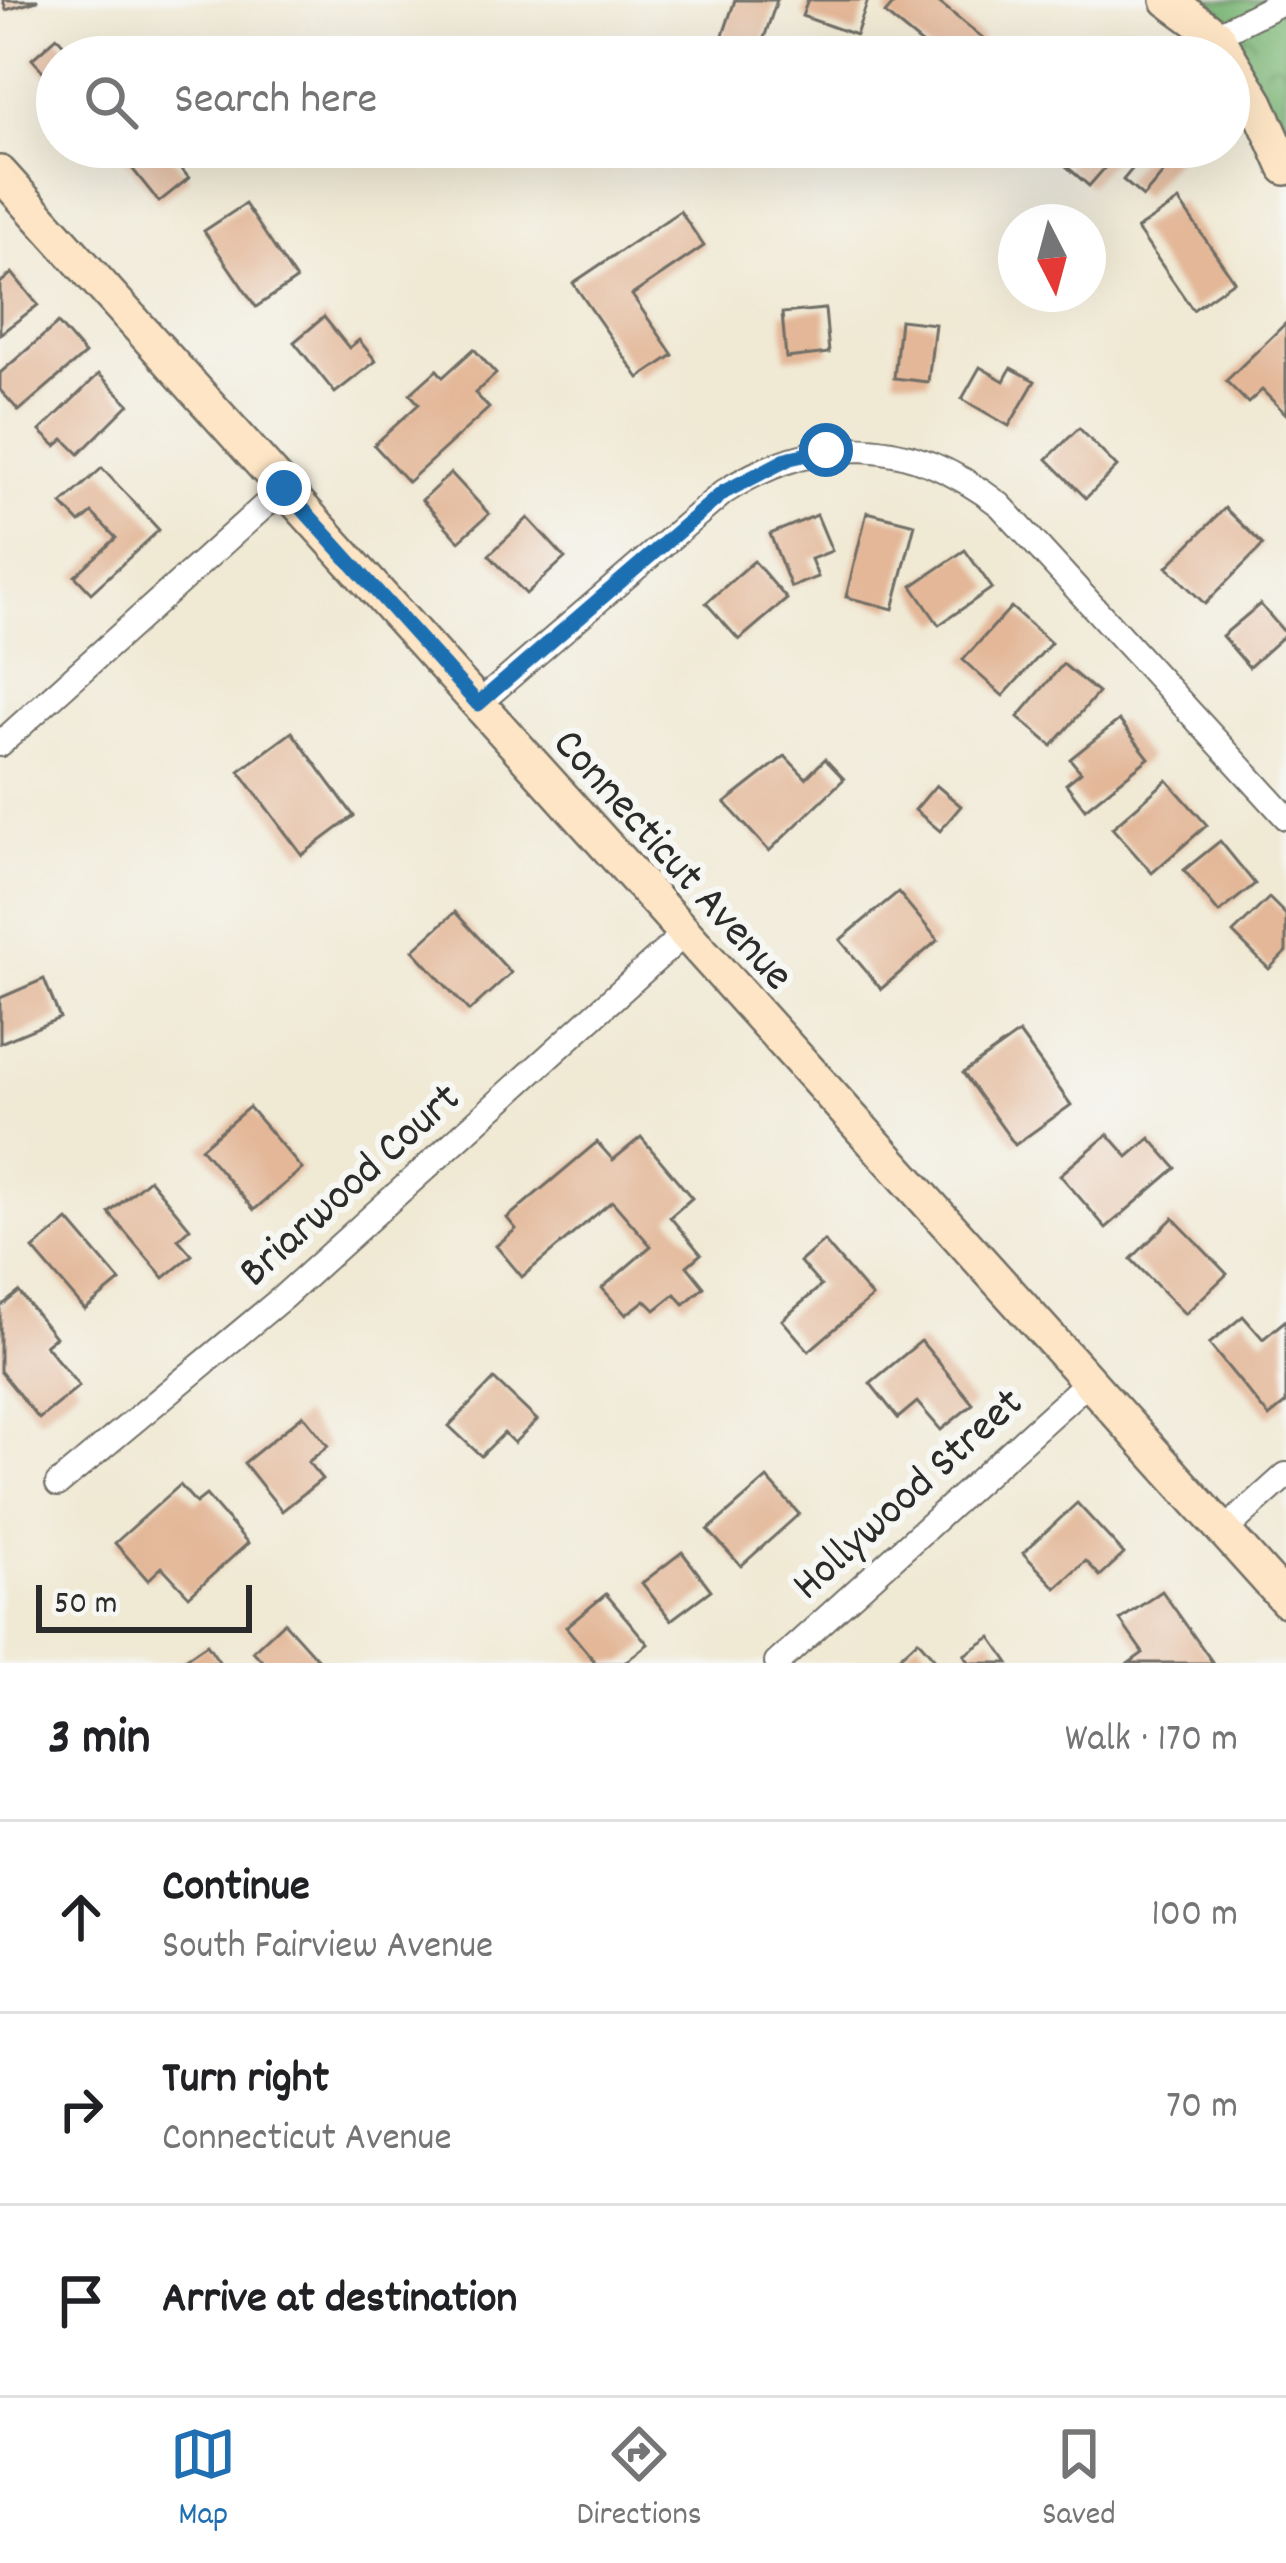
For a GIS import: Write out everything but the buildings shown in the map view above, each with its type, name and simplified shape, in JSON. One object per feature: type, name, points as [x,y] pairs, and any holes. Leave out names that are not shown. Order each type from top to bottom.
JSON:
[{"type":"street","points":[[1168,0],[1216,35],[1286,0]]},
{"type":"street","points":[[1250,100],[1286,168]]},
{"type":"street","name":"Connecticut Avenue","points":[[0,173],[1286,1600]]},
{"type":"street","points":[[478,704],[724,492],[756,472],[826,450],[883,451],[937,464],[1000,505],[1286,818]]},
{"type":"street","points":[[0,744],[284,488]]},
{"type":"street","name":"Briarwood Court","points":[[58,1484],[282,1298],[684,934]]},
{"type":"street","name":"Hollywood Street","points":[[777,1663],[1089,1381]]},
{"type":"street","points":[[1224,1531],[1286,1475]]},
{"type":"green space","points":[[1168,0],[1286,0],[1286,168],[1250,95],[1250,36],[1199,36]]},
{"type":"route","points":[[284,488],[478,704],[724,492],[790,458],[826,450]]}]
